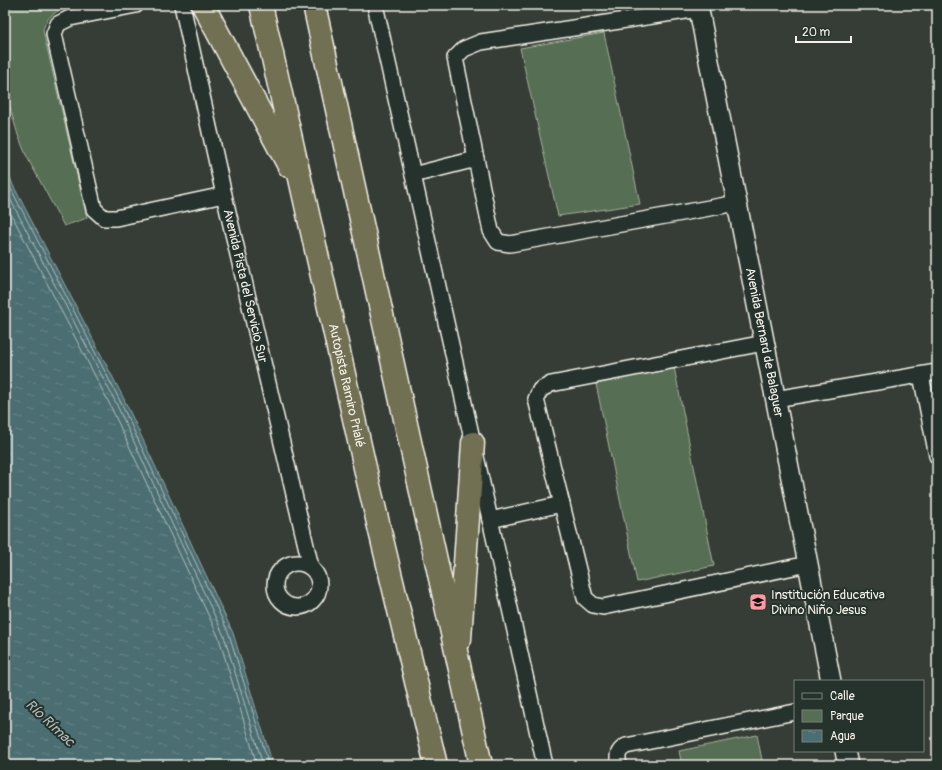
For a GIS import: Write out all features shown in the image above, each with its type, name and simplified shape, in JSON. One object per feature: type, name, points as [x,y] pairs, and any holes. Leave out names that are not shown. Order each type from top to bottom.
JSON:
[{"type":"highway","points":[[203,5],[302,192]]},
{"type":"highway","name":"Autopista Ramiro Prialé","points":[[261,5],[368,481],[436,765]]},
{"type":"highway","points":[[314,5],[481,765]]},
{"type":"highway","points":[[458,664],[473,443]]},
{"type":"street","points":[[136,5],[70,18],[58,24],[54,34],[94,209],[104,218],[116,218],[224,195]]},
{"type":"street","name":"Avenida Pista del Servicio Sur","points":[[182,5],[224,195],[311,567]]},
{"type":"street","points":[[375,5],[545,765]]},
{"type":"street","points":[[698,7],[481,42],[464,49],[456,58],[476,159],[491,231],[498,242],[510,244],[737,203]]},
{"type":"street","name":"Avenida Bernard de Balaguer","points":[[698,7],[831,680]]},
{"type":"street","points":[[413,175],[476,159]]},
{"type":"street","points":[[764,343],[551,384],[540,390],[536,399],[585,598],[594,605],[603,607],[808,564]]},
{"type":"street","points":[[776,399],[937,372]]},
{"type":"street","points":[[921,374],[937,456]]},
{"type":"street","points":[[490,520],[562,504]]},
{"type":"street","points":[[619,765],[617,756],[620,750],[626,746],[794,712]]},
{"type":"street","points":[[845,752],[848,765]]},
{"type":"green space","points":[[5,5],[61,5],[62,8],[47,20],[43,31],[87,218],[64,226],[26,155],[18,135],[5,91]]},
{"type":"green space","points":[[604,33],[640,204],[558,216],[520,48]]},
{"type":"green space","points":[[674,367],[714,566],[637,582],[596,384]]},
{"type":"green space","points":[[757,735],[763,765],[682,765],[679,751]]},
{"type":"water","name":"Río Rímac","points":[[5,164],[13,185],[123,397],[233,633],[273,765],[5,765]]},
{"type":"place","name":"Institución Educativa Divino Niño Jesus","points":[[758,602]]}]
